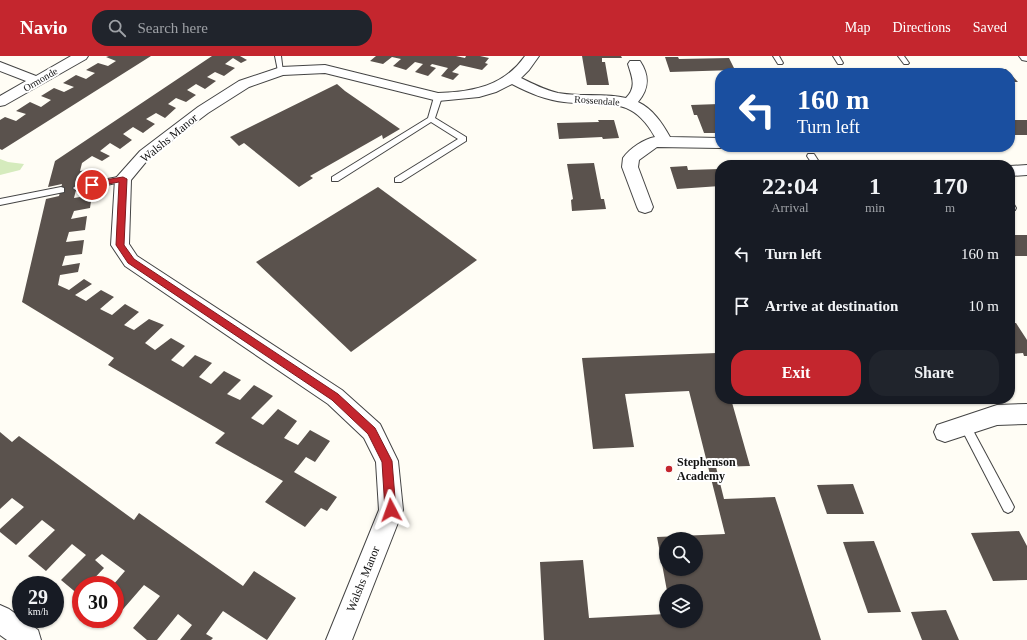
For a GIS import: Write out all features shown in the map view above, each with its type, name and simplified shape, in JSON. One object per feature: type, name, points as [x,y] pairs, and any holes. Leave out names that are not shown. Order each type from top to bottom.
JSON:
[{"type":"street","name":"Ormonde","points":[[0,102],[81,56]]},
{"type":"street","name":"Walshs Manor","points":[[339,640],[391,510],[387,461],[372,431],[335,397],[131,261],[120,245],[123,179],[145,154],[203,110],[244,84],[280,64],[301,69],[325,69],[438,97],[456,97],[476,94],[496,88],[513,79],[526,67],[532,56]]},
{"type":"street","points":[[629,103],[638,94],[641,87],[636,64]]},
{"type":"street","points":[[0,66],[37,81]]},
{"type":"street","name":"Rossendale","points":[[513,79],[542,93],[564,98],[614,99],[639,107],[648,115],[660,130],[665,142]]},
{"type":"street","points":[[645,207],[630,167],[631,158],[642,148],[654,142],[715,143]]},
{"type":"street","points":[[1015,171],[1027,170]]},
{"type":"street","points":[[955,429],[997,415],[1027,414]]},
{"type":"street","points":[[2,624],[28,640]]},
{"type":"lane","points":[[776,56],[780,64]]},
{"type":"lane","points":[[836,56],[840,63]]},
{"type":"lane","points":[[901,56],[906,63]]},
{"type":"lane","points":[[335,179],[431,119],[438,97]]},
{"type":"lane","points":[[398,180],[463,139],[431,119]]},
{"type":"lane","points":[[811,156],[814,160]]},
{"type":"lane","points":[[77,188],[123,179]]},
{"type":"lane","points":[[0,202],[61,190]]},
{"type":"lane","points":[[955,429],[1008,507]]},
{"type":"green space","points":[[0,159],[8,162],[24,164],[20,170],[0,175]]},
{"type":"building","points":[[151,56],[2,150],[0,149],[0,120],[5,117],[16,121],[26,114],[16,111],[30,102],[41,107],[51,100],[41,96],[54,88],[64,92],[74,87],[63,83],[76,75],[86,79],[95,73],[86,70],[98,63],[108,66],[116,61],[106,57]]},
{"type":"building","points":[[212,56],[240,56],[247,60],[241,63],[233,58],[225,64],[235,68],[224,76],[215,72],[207,77],[216,81],[205,89],[196,84],[187,90],[196,95],[186,102],[176,98],[168,104],[176,108],[165,118],[156,113],[146,119],[155,124],[143,133],[133,127],[123,134],[132,140],[120,149],[110,143],[100,151],[110,156],[102,161],[92,156],[82,163],[80,171],[96,169],[95,175],[79,178],[74,198],[92,195],[90,208],[74,211],[71,219],[87,216],[85,230],[69,232],[66,242],[84,240],[82,254],[65,256],[62,266],[80,263],[78,272],[60,275],[58,285],[69,290],[84,279],[92,284],[75,295],[86,301],[101,290],[114,297],[100,309],[112,315],[125,304],[139,312],[124,325],[134,330],[149,319],[164,325],[145,343],[155,350],[171,338],[185,346],[171,360],[183,367],[195,355],[212,363],[199,377],[211,384],[224,371],[241,380],[227,394],[240,400],[254,385],[273,396],[251,418],[263,425],[278,409],[297,421],[284,438],[298,445],[310,430],[330,441],[315,462],[306,457],[294,472],[337,497],[327,511],[321,508],[305,527],[265,502],[283,481],[215,443],[225,433],[108,365],[114,358],[22,302],[46,199],[59,196],[62,184],[48,187],[55,161]]},
{"type":"building","points":[[376,56],[456,56],[465,58],[466,56],[480,56],[489,58],[485,63],[488,64],[482,70],[460,65],[452,72],[459,74],[453,80],[441,76],[448,68],[432,64],[430,66],[436,68],[428,76],[415,72],[423,64],[415,62],[406,70],[393,66],[401,59],[392,57],[383,64],[370,61]]},
{"type":"building","points":[[582,56],[621,56],[622,58],[602,58],[602,62],[605,62],[609,85],[587,85]]},
{"type":"building","points":[[665,57],[678,57],[679,59],[729,58],[734,68],[715,68],[715,71],[670,72]]},
{"type":"building","points":[[337,84],[400,129],[383,139],[382,135],[310,176],[313,178],[299,187],[244,143],[239,146],[230,137]]},
{"type":"building","points":[[715,104],[715,133],[704,133],[697,115],[694,115],[691,105]]},
{"type":"building","points":[[598,120],[614,120],[619,138],[603,139],[602,137],[559,139],[557,123],[599,122]]},
{"type":"building","points":[[1015,120],[1027,120],[1027,135],[1015,135]]},
{"type":"building","points":[[594,163],[601,199],[604,199],[606,209],[572,211],[571,200],[573,199],[567,164]]},
{"type":"building","points":[[687,166],[688,170],[715,169],[715,186],[677,189],[670,167]]},
{"type":"building","points":[[378,187],[477,260],[351,352],[256,262]]},
{"type":"building","points":[[1015,235],[1027,235],[1027,256],[1015,256]]},
{"type":"building","points":[[1015,323],[1027,340],[1027,356],[1024,356],[1023,353],[1015,354]]},
{"type":"building","points":[[715,353],[715,404],[732,404],[750,466],[716,467],[724,499],[775,497],[821,640],[544,640],[540,562],[583,560],[589,618],[659,614],[659,628],[703,628],[703,584],[666,584],[664,576],[703,576],[703,535],[725,534],[689,391],[625,394],[634,447],[593,449],[582,358]]},
{"type":"building","points":[[0,432],[12,442],[19,436],[134,520],[139,513],[243,586],[254,571],[296,598],[267,640],[223,611],[206,634],[213,638],[211,640],[180,640],[192,625],[178,614],[157,640],[147,640],[133,628],[160,596],[144,585],[124,608],[124,576],[121,576],[125,571],[102,554],[95,560],[104,568],[96,576],[72,576],[72,589],[64,582],[64,577],[86,555],[72,544],[46,571],[28,556],[55,530],[42,520],[16,545],[0,532],[0,529],[24,507],[12,498],[0,509]]},
{"type":"building","points":[[853,484],[864,514],[827,514],[817,485]]},
{"type":"building","points":[[1019,531],[1027,546],[1027,580],[993,581],[971,533]]},
{"type":"building","points":[[657,537],[659,537],[659,548]]},
{"type":"building","points":[[874,541],[901,612],[868,613],[843,542]]},
{"type":"building","points":[[946,610],[959,640],[922,640],[911,612]]},
{"type":"place","name":"Stephenson Academy","points":[[669,469]]},
{"type":"route","points":[[92,185],[123,179],[120,245],[131,261],[335,397],[372,431],[387,461],[391,510]]}]
